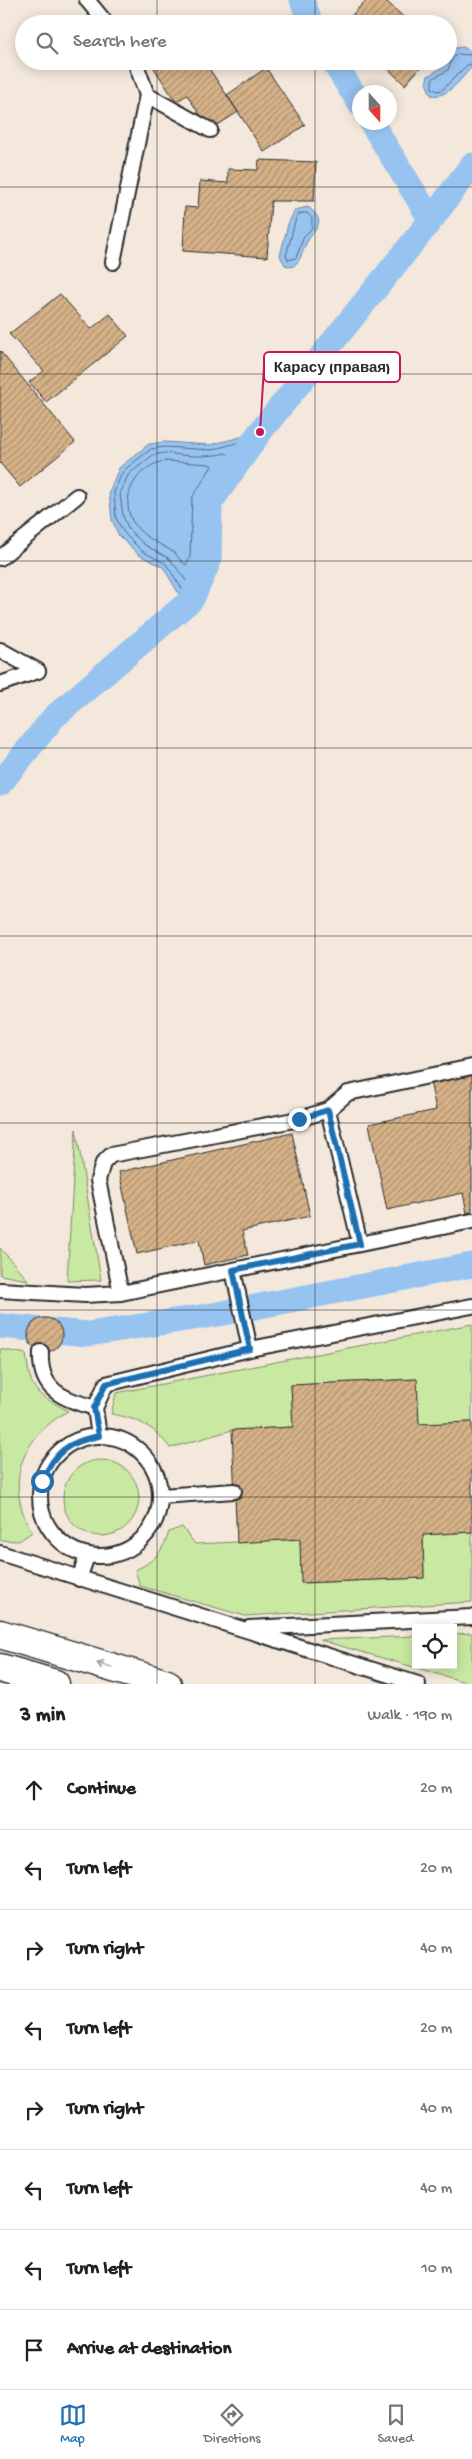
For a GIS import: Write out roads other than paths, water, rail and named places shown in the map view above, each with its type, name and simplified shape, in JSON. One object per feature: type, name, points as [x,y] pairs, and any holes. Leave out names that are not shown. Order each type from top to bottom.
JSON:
[{"type":"street","points":[[0,1634],[167,1684]]},
{"type":"street","points":[[0,1668],[54,1684]]},
{"type":"lane","points":[[87,0],[99,15]]},
{"type":"lane","points":[[113,262],[147,95],[138,70]]},
{"type":"lane","points":[[147,95],[210,130]]},
{"type":"lane","points":[[0,558],[77,496]]},
{"type":"lane","points":[[0,650],[38,671],[0,684]]},
{"type":"lane","points":[[121,1293],[98,1180],[103,1163],[111,1155],[299,1119],[328,1110],[348,1094],[472,1067]]},
{"type":"lane","points":[[328,1110],[360,1244]]},
{"type":"lane","points":[[0,1290],[85,1295],[121,1293],[472,1220]]},
{"type":"lane","points":[[233,1270],[250,1349]]},
{"type":"lane","points":[[99,1436],[94,1408],[106,1384],[250,1349],[472,1306]]},
{"type":"lane","points":[[41,1352],[40,1369],[54,1390],[62,1397],[94,1408]]},
{"type":"lane","points":[[99,1436],[115,1438],[130,1443],[143,1453],[159,1480],[161,1496],[158,1514],[150,1530],[138,1544],[123,1553],[105,1557],[87,1556],[69,1548],[54,1536],[44,1519],[40,1500],[42,1481],[50,1463],[63,1449],[80,1440],[99,1436]]},
{"type":"lane","points":[[161,1496],[234,1491]]},
{"type":"lane","points":[[0,1553],[418,1684]]},
{"type":"lane","points":[[79,1579],[87,1556]]},
{"type":"lane","points":[[238,1628],[472,1617]]},
{"type":"water","points":[[463,47],[472,52],[472,67],[449,91],[443,94],[431,95],[426,83],[428,76],[438,70],[457,70],[457,48]]},
{"type":"water","points":[[308,207],[318,218],[318,226],[304,248],[298,262],[292,267],[285,265],[280,256],[288,224],[295,210]]},
{"type":"water","points":[[260,432],[210,503],[209,561],[192,599],[185,604],[163,567],[139,555],[119,536],[112,520],[109,492],[119,468],[149,444],[165,442],[210,445]]},
{"type":"waterway","points":[[302,0],[308,15]]},
{"type":"waterway","points":[[339,70],[352,91]]},
{"type":"waterway","points":[[0,784],[54,717],[192,599],[209,561],[210,503],[260,432],[431,220],[376,130]]},
{"type":"waterway","points":[[431,220],[472,165]]},
{"type":"waterway","points":[[0,1326],[88,1334],[213,1315],[472,1265]]},
{"type":"place","name":"Карасу (правая)","points":[[260,432]]}]
